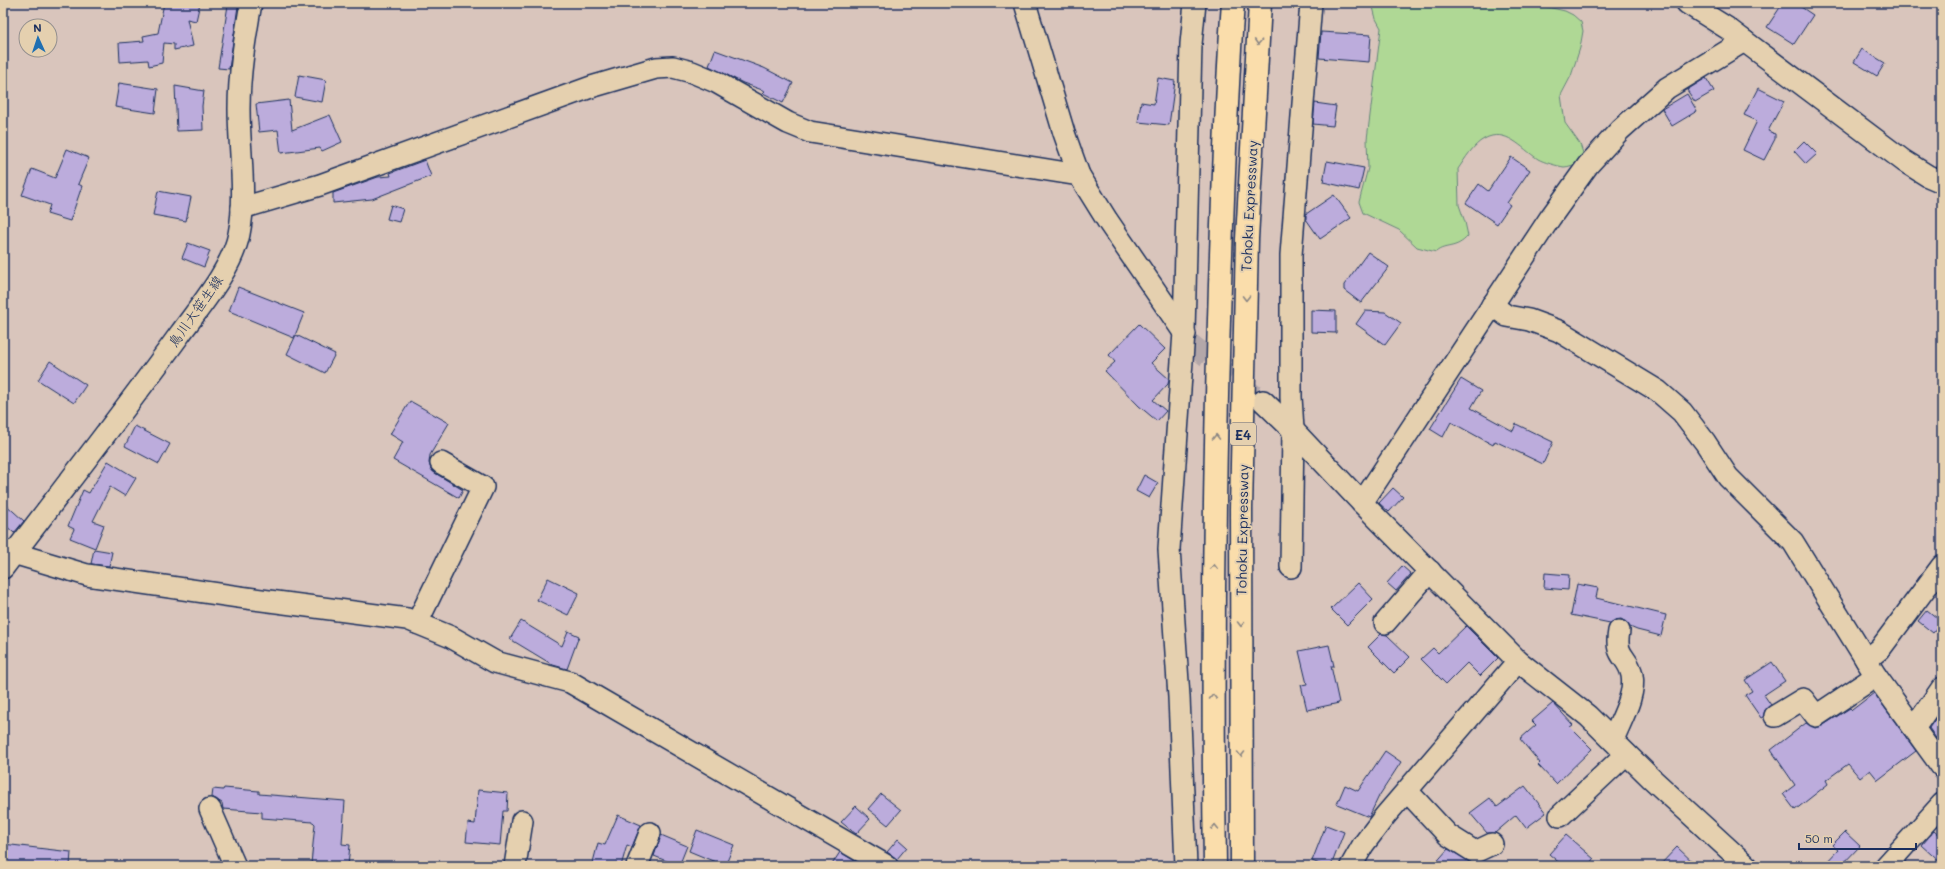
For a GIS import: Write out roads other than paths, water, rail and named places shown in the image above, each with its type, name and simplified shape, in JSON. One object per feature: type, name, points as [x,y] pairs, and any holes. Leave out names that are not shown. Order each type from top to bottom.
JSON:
[{"type":"highway","name":"Tohoku Expressway","points":[[1215,866],[1213,629],[1217,378],[1222,228],[1233,3]]},
{"type":"highway","name":"Tohoku Expressway","points":[[1242,866],[1241,509],[1247,239],[1260,3]]},
{"type":"street","name":"鳥川大笹生線","points":[[7,557],[150,376],[207,296],[230,260],[239,235],[242,208],[239,108],[240,73],[251,3]]},
{"type":"street","points":[[1026,3],[1064,133],[1079,175],[1107,220],[1187,338]]},
{"type":"street","points":[[1186,866],[1181,728],[1169,549],[1187,338],[1190,44],[1195,3]]},
{"type":"street","points":[[1291,567],[1293,430],[1291,397],[1292,255],[1311,3]]},
{"type":"street","points":[[1688,3],[1744,41],[1904,160],[1928,176],[1942,182]]},
{"type":"street","points":[[1362,503],[1550,218],[1588,165],[1620,130],[1667,88],[1744,41]]},
{"type":"street","points":[[242,208],[320,185],[591,87],[656,68],[673,67],[692,72],[716,82],[788,123],[810,132],[1079,175]]},
{"type":"street","points":[[1492,306],[1507,316],[1529,320],[1559,331],[1658,391],[1682,412],[1705,442],[1728,477],[1793,542],[1871,668],[1915,727],[1942,767]]},
{"type":"street","points":[[1263,402],[1293,430],[1362,503],[1518,661],[1588,716],[1747,866]]},
{"type":"street","points":[[417,623],[483,487],[441,463]]},
{"type":"street","points":[[7,557],[87,575],[407,619],[451,637],[495,662],[570,682],[887,866]]},
{"type":"street","points":[[1775,716],[1803,699],[1816,716],[1871,668],[1880,649],[1941,569]]},
{"type":"street","points":[[1385,623],[1430,572]]},
{"type":"street","points":[[1560,816],[1620,747],[1632,692],[1632,674],[1620,654],[1617,645],[1619,631]]},
{"type":"street","points":[[1351,866],[1363,845],[1518,661]]},
{"type":"street","points":[[1915,727],[1942,688]]},
{"type":"street","points":[[1407,791],[1448,835],[1475,852],[1492,844]]},
{"type":"street","points":[[1886,866],[1942,804]]},
{"type":"street","points":[[210,808],[235,866]]},
{"type":"street","points":[[515,866],[522,821]]},
{"type":"street","points":[[637,866],[650,833]]},
{"type":"tunnel","points":[[1191,344],[1254,395]]}]
